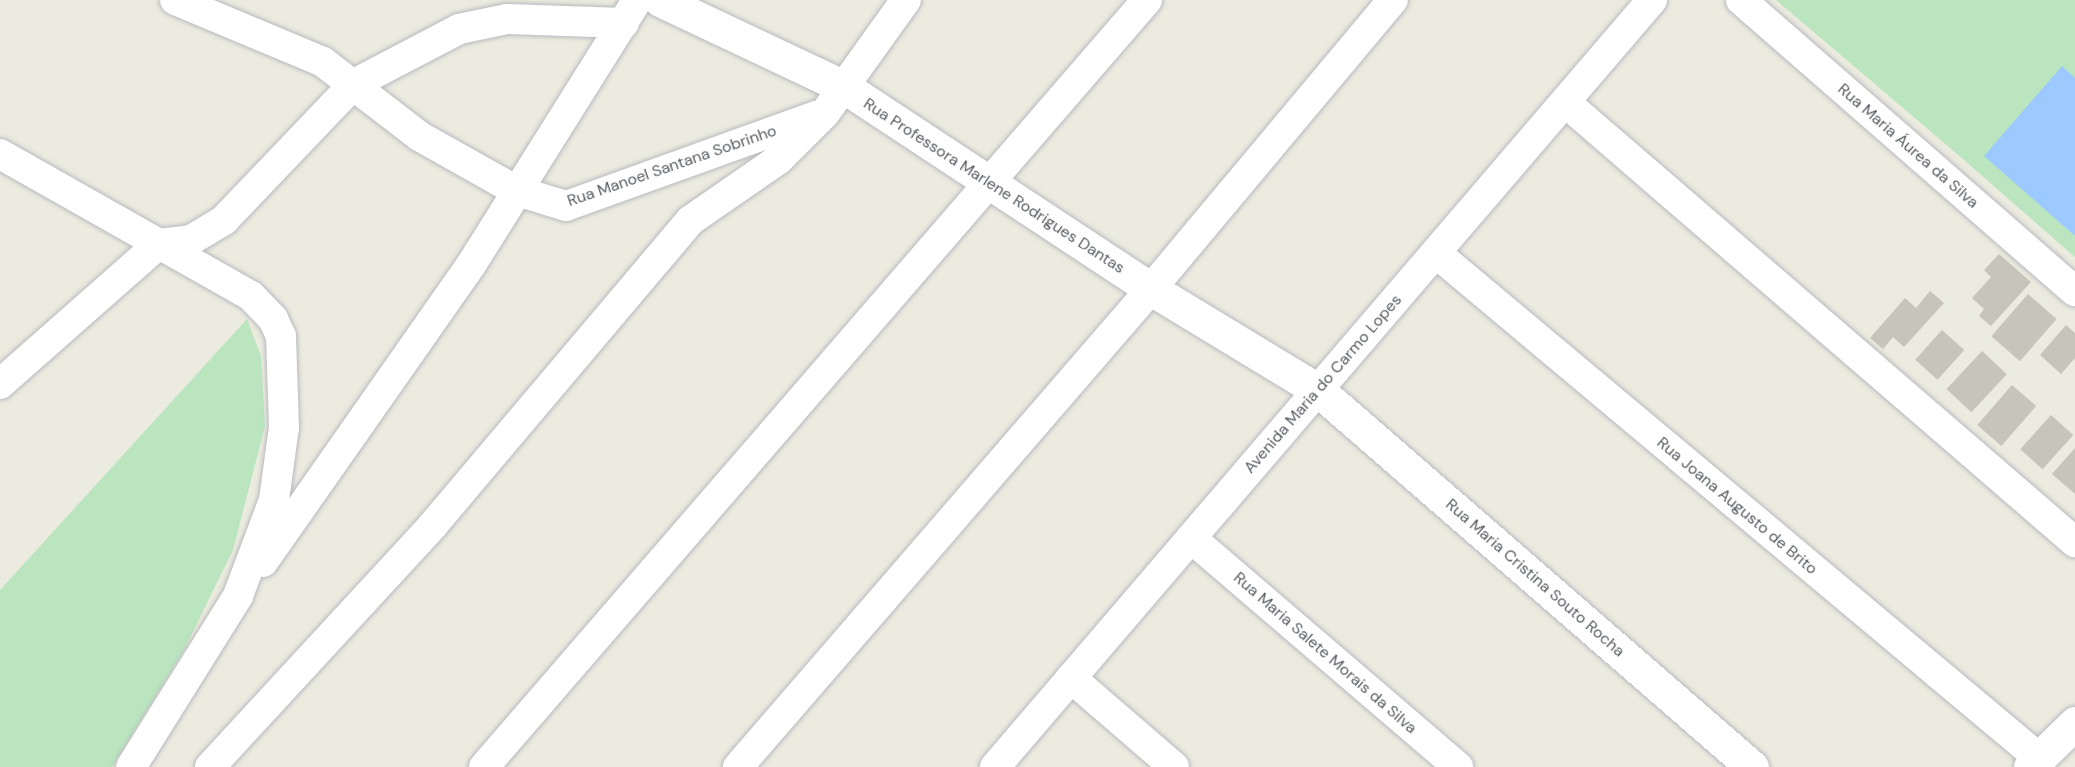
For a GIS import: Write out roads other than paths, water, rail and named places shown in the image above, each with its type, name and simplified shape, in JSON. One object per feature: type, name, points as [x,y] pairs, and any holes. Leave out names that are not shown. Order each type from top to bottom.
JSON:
[{"type":"street","name":"Rua Manoel Santana Sobrinho","points":[[175,0],[323,62],[420,136],[518,191],[566,206],[825,113]]},
{"type":"street","name":"Rua Professora Marlene Rodrigues Dantas","points":[[660,0],[846,88],[1151,289],[1318,390]]},
{"type":"street","points":[[210,767],[434,525],[691,220],[779,159],[825,113],[846,88],[906,0]]},
{"type":"street","points":[[484,767],[990,185],[1147,0]]},
{"type":"street","points":[[738,767],[1151,289],[1393,0]]},
{"type":"street","name":"Avenida Maria do Carmo Lopes","points":[[994,767],[1652,0]]},
{"type":"street","name":"Rua Maria Áurea da Silva","points":[[1740,0],[2075,291]]},
{"type":"street","points":[[0,384],[159,244],[191,240],[224,220],[354,84],[459,29],[507,19],[631,11]]},
{"type":"street","points":[[131,767],[238,596],[471,265],[631,11]]},
{"type":"street","points":[[1565,102],[2075,542]]},
{"type":"street","points":[[0,154],[251,296],[273,319],[281,336],[284,427],[274,500],[238,596]]},
{"type":"street","name":"Rua Joana Augusto de Brito","points":[[1436,253],[2035,763]]},
{"type":"street","name":"Rua Maria Cristina Souto Rocha","points":[[1318,390],[1752,767]]},
{"type":"street","name":"Rua Maria Salete Morais da Silva","points":[[1191,538],[1458,767]]},
{"type":"street","points":[[1071,678],[1174,767]]},
{"type":"street","points":[[2035,763],[2075,723]]},
{"type":"water","points":[[2062,66],[2075,78],[2075,236],[1984,156]]}]
